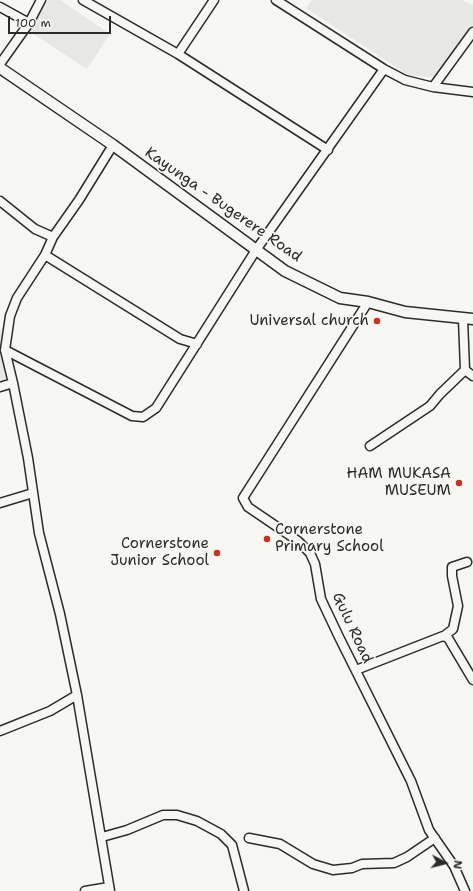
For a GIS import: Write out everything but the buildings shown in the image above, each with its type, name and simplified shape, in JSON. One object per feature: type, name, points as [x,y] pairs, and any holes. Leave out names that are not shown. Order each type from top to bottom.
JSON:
[{"type":"main road","name":"Kayunga - Bugerere Road","points":[[0,68],[113,145],[285,271],[340,298],[368,302],[405,312],[468,319]]},
{"type":"street","points":[[0,64],[29,23],[41,0]]},
{"type":"street","points":[[83,0],[178,54],[328,150]]},
{"type":"street","points":[[178,54],[214,0]]},
{"type":"street","points":[[276,0],[384,69],[406,80],[433,87],[473,92]]},
{"type":"street","points":[[0,6],[29,23]]},
{"type":"street","points":[[433,87],[473,32]]},
{"type":"street","points":[[5,350],[132,416],[143,416],[156,408],[256,250],[384,69]]},
{"type":"street","points":[[85,891],[109,889],[102,837],[77,695],[60,614],[39,533],[13,382],[5,350],[10,316],[17,298],[45,255],[53,237],[79,200],[113,145]]},
{"type":"street","points":[[0,201],[35,229],[53,237]]},
{"type":"street","points":[[45,255],[180,339],[197,344]]},
{"type":"street","name":"Gulu Road","points":[[368,302],[243,498],[248,507],[298,541],[310,553],[315,564],[322,599],[411,781],[429,830],[454,866],[464,891]]},
{"type":"street","points":[[370,446],[430,406],[465,370],[468,319]]},
{"type":"street","points":[[465,370],[473,376]]},
{"type":"street","points":[[0,387],[13,382]]},
{"type":"street","points":[[0,503],[33,494]]},
{"type":"street","points":[[356,670],[439,636],[444,636],[453,629],[458,606],[452,576],[452,567],[467,562]]},
{"type":"street","points":[[444,636],[448,638],[473,680]]},
{"type":"street","points":[[0,732],[50,711],[77,695]]},
{"type":"street","points":[[102,837],[127,830],[154,817],[163,815],[177,815],[197,822],[221,834],[232,845],[244,891]]},
{"type":"street","points":[[249,838],[280,844],[313,864],[333,870],[352,868],[362,864],[394,863],[407,857],[434,838]]},
{"type":"shaded area","points":[[48,0],[60,0],[110,34],[87,69],[29,31]]},
{"type":"shaded area","points":[[312,0],[462,0],[473,5],[473,30],[438,78],[408,75],[306,8]]},
{"type":"shaded area","points":[[0,327],[15,382],[0,386]]},
{"type":"place","name":"Universal church","points":[[377,321]]},
{"type":"place","name":"HAM MUKASA MUSEUM","points":[[459,483]]},
{"type":"place","name":"Cornerstone Primary School","points":[[267,539]]},
{"type":"place","name":"Cornerstone Junior School","points":[[217,553]]}]
